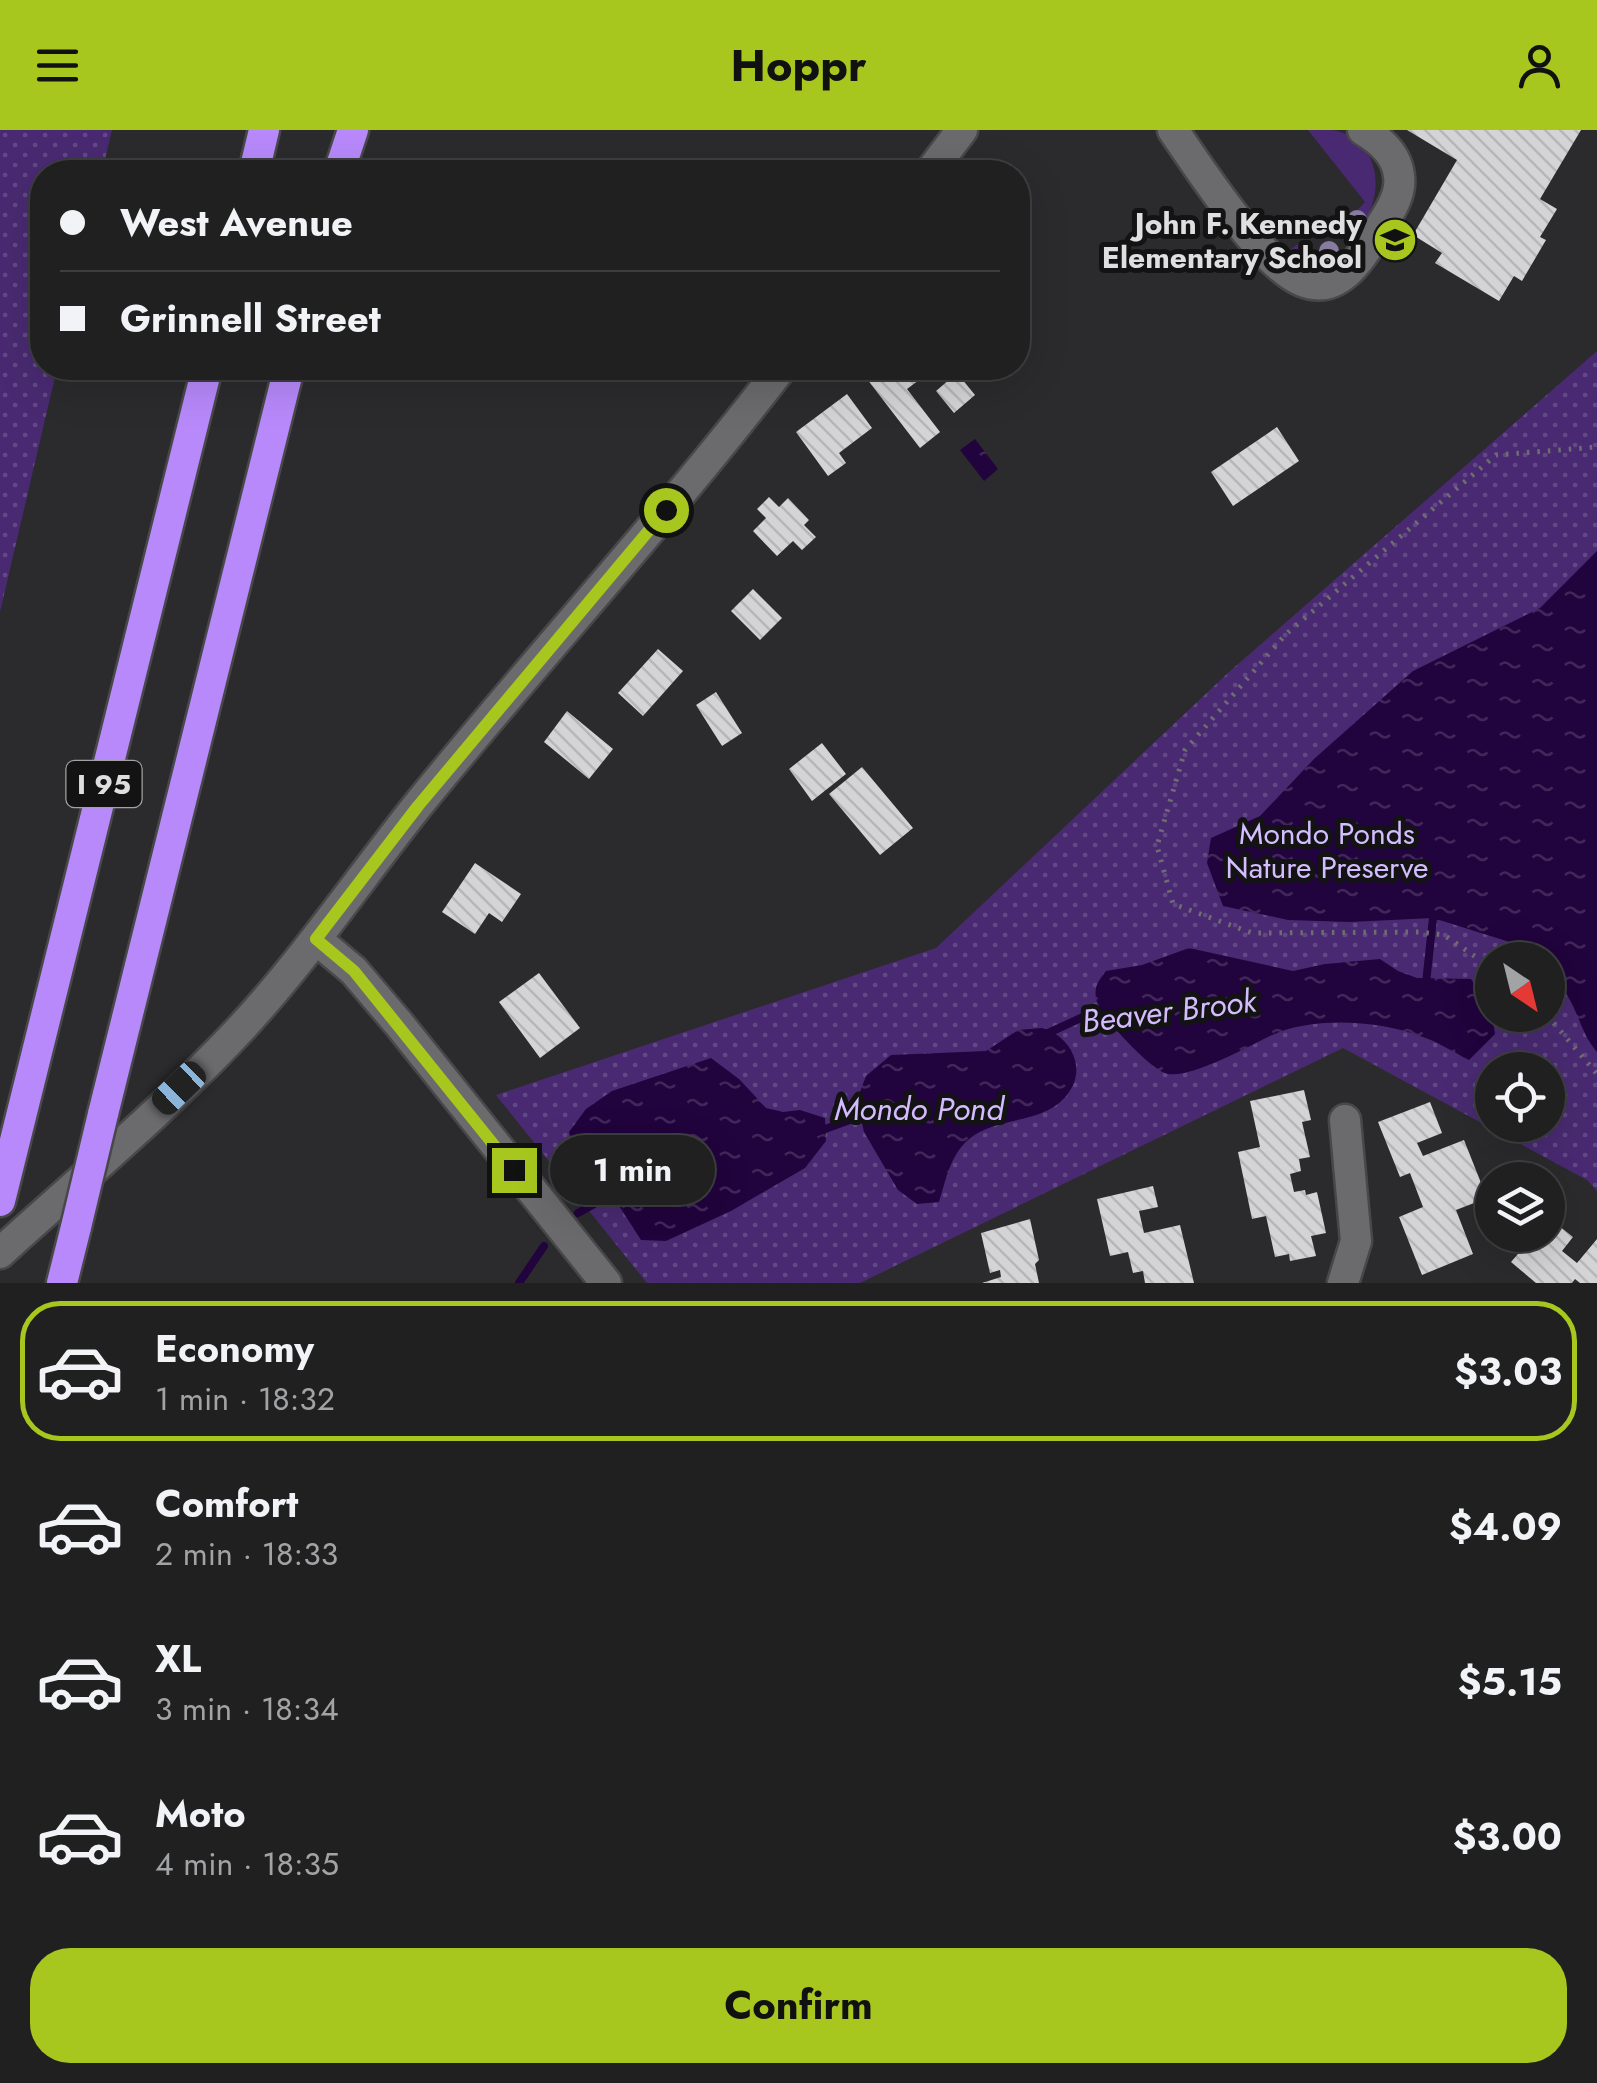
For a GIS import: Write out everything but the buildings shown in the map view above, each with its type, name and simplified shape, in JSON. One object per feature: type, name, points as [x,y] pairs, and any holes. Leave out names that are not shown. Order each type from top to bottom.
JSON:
[{"type":"highway","points":[[255,160],[261,130]]},
{"type":"highway","points":[[341,160],[350,130]]},
{"type":"highway","name":"I 95","points":[[0,1201],[203,380]]},
{"type":"highway","name":"I 95","points":[[62,1283],[286,380]]},
{"type":"street","points":[[939,160],[962,130]]},
{"type":"street","points":[[1173,130],[1277,264],[1302,281],[1319,284],[1338,279],[1356,264],[1394,204],[1400,177],[1392,156],[1380,140],[1362,130]]},
{"type":"street","points":[[0,1252],[244,1025],[418,806],[771,380]]},
{"type":"street","points":[[316,939],[354,971],[399,1024],[606,1283]]},
{"type":"street","points":[[1343,1283],[1356,1240],[1345,1120]]},
{"type":"path","points":[[1475,956],[1444,935],[1420,932],[1252,934],[1173,904],[1157,846],[1185,750],[1286,634],[1496,455],[1597,447]]},
{"type":"path","points":[[1561,1032],[1597,1074]]},
{"type":"green space","points":[[0,130],[112,130],[105,160],[30,160],[30,380],[54,380],[0,612]]},
{"type":"green space","points":[[1308,130],[1348,135],[1368,154],[1376,182],[1370,211],[1362,224],[1355,226],[1350,218],[1365,202]]},
{"type":"green space","points":[[1301,242],[1315,256],[1331,245],[1337,250],[1321,262],[1300,263],[1288,251]]},
{"type":"green space","name":"Mondo Ponds Nature Preserve","points":[[1597,351],[1597,1191],[1587,1180],[1565,1168],[1565,1162],[1554,1162],[1517,1142],[1565,1142],[1565,1052],[1475,1052],[1475,1119],[1343,1048],[860,1283],[647,1283],[496,1095],[936,948],[1229,672]]},
{"type":"water","points":[[975,439],[998,469],[984,481],[960,450]]},
{"type":"water","points":[[1597,551],[1597,1052],[1565,992],[1565,942],[1510,942],[1433,918],[1288,920],[1223,906],[1207,863],[1211,838],[1260,816],[1314,759],[1413,671],[1540,608]]},
{"type":"water","points":[[1189,948],[1293,971],[1380,959],[1417,978],[1471,979],[1475,985],[1475,1032],[1495,1034],[1469,1060],[1433,1041],[1384,1026],[1323,1023],[1285,1030],[1204,1067],[1168,1074],[1150,1064],[1115,1029],[1096,998],[1099,980],[1106,971],[1142,965]]},
{"type":"water","name":"Mondo Pond","points":[[1042,1028],[1061,1038],[1073,1055],[1076,1075],[1067,1095],[1045,1112],[992,1127],[968,1140],[953,1161],[939,1202],[917,1204],[898,1190],[864,1132],[857,1100],[866,1076],[891,1055],[986,1051],[1018,1030]]},
{"type":"water","points":[[711,1058],[739,1079],[766,1108],[800,1110],[825,1118],[826,1141],[805,1168],[731,1211],[666,1241],[641,1240],[603,1181],[573,1147],[569,1132],[586,1109],[612,1091]]},
{"type":"waterway","name":"Beaver Brook","points":[[1426,983],[1433,918],[1441,914]]},
{"type":"waterway","name":"Beaver Brook","points":[[1046,1034],[1083,1017],[1109,1014]]},
{"type":"waterway","name":"Beaver Brook","points":[[817,1132],[869,1113]]},
{"type":"waterway","name":"Beaver Brook","points":[[578,1213],[621,1189]]},
{"type":"waterway","name":"Beaver Brook","points":[[519,1283],[544,1246]]},
{"type":"place","name":"John F. Kennedy Elementary School","points":[[1395,240]]},
{"type":"route","points":[[514,1170],[354,971],[316,939],[418,806],[666,510]]}]
